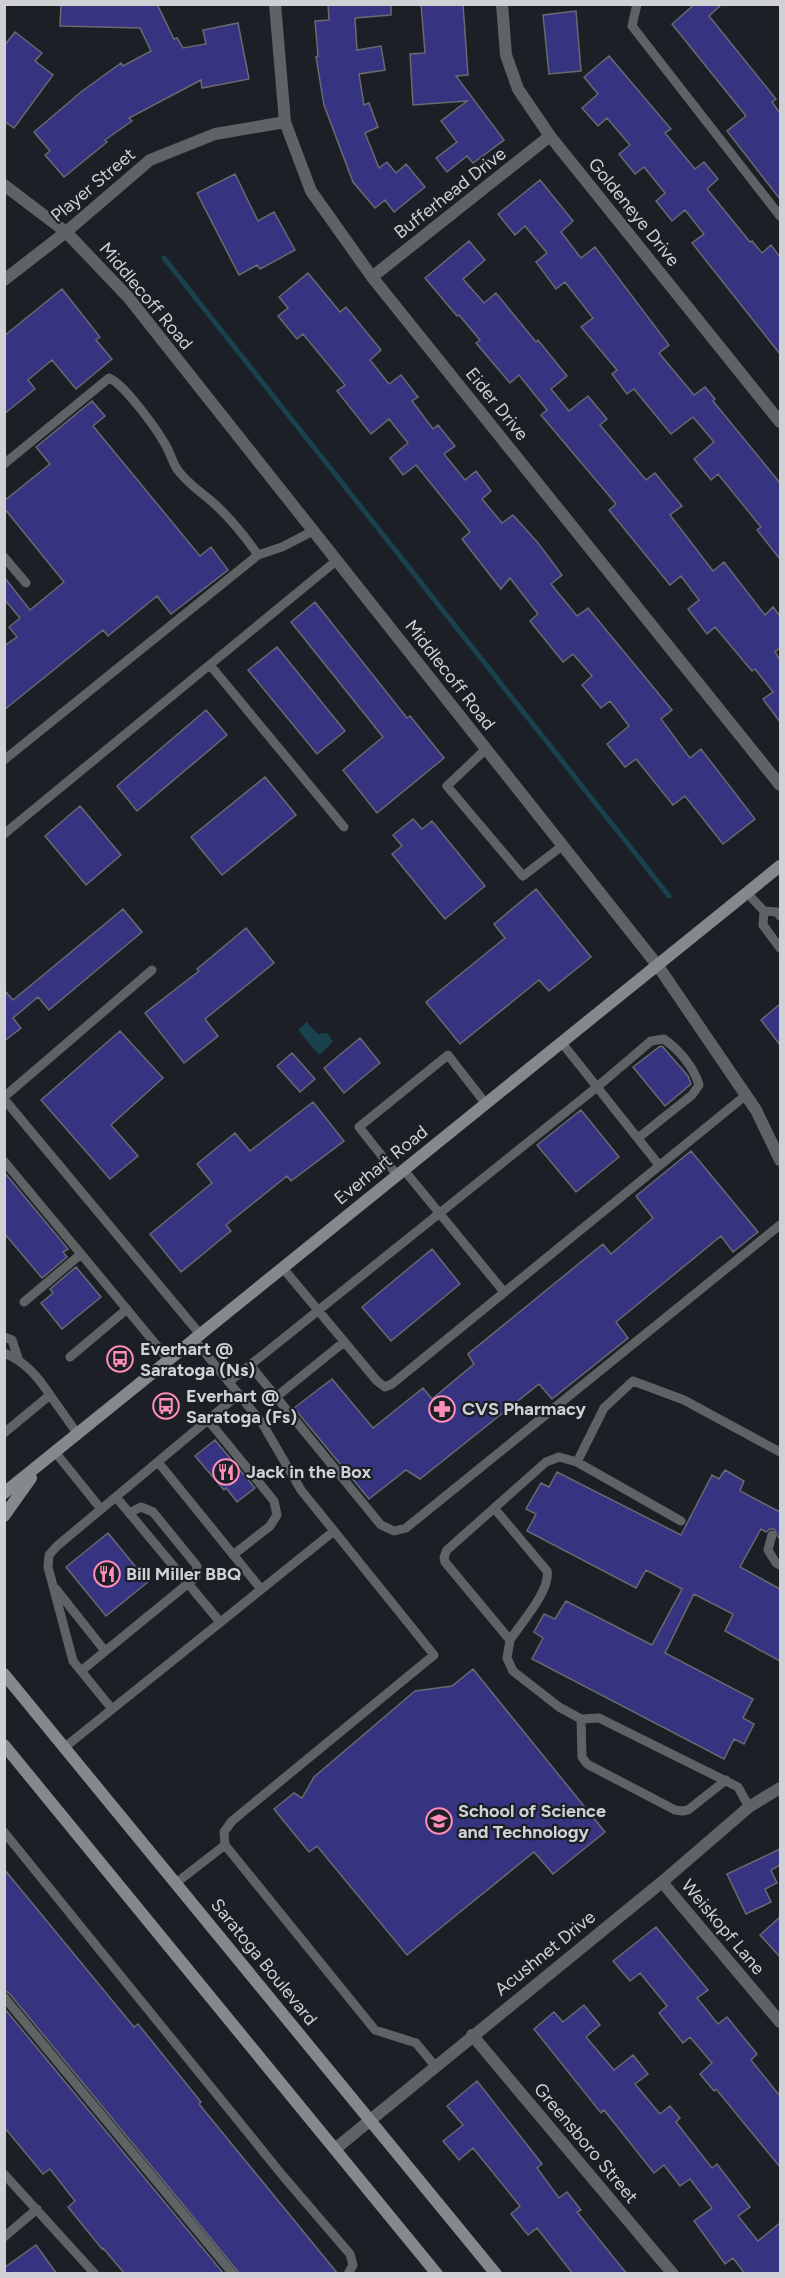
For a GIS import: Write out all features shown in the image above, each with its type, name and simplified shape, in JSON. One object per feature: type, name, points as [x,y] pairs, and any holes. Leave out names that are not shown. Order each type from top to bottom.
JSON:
[{"type":"main road","name":"Everhart Road","points":[[4,1492],[780,866]]},
{"type":"main road","points":[[4,1482],[50,1456]]},
{"type":"main road","points":[[4,1516],[20,1492],[50,1456]]},
{"type":"main road","name":"Saratoga Boulevard","points":[[4,1674],[496,2274]]},
{"type":"main road","points":[[4,1745],[437,2274]]},
{"type":"street","name":"Eider Drive","points":[[275,4],[285,122],[311,191],[372,277],[780,785]]},
{"type":"street","name":"Goldeneye Drive","points":[[502,4],[506,55],[518,89],[550,136],[780,422]]},
{"type":"street","name":"Player Street","points":[[4,280],[66,232],[150,160],[215,134],[285,122]]},
{"type":"street","name":"Bufferhead Drive","points":[[372,277],[550,136]]},
{"type":"street","name":"Middlecoff Road","points":[[4,185],[66,232],[128,297],[657,966],[756,1110],[780,1160]]},
{"type":"street","name":"Acushnet Drive","points":[[335,2149],[662,1882],[749,1807],[780,1788]]},
{"type":"street","name":"Weiskopf Lane","points":[[662,1882],[780,2022]]},
{"type":"street","name":"Greensboro Street","points":[[472,2035],[673,2274]]},
{"type":"lane","points":[[638,4],[632,26],[780,216]]},
{"type":"lane","points":[[4,464],[109,378],[124,389],[165,443],[176,468],[188,483],[211,500],[238,528],[258,555]]},
{"type":"lane","points":[[4,760],[258,555],[282,547],[313,531]]},
{"type":"lane","points":[[4,558],[26,583]]},
{"type":"lane","points":[[4,834],[336,561]]},
{"type":"lane","points":[[210,665],[344,827]]},
{"type":"lane","points":[[486,749],[447,786],[523,876],[562,846]]},
{"type":"lane","points":[[747,893],[764,911],[777,912],[780,916]]},
{"type":"lane","points":[[764,911],[763,925],[780,948]]},
{"type":"lane","points":[[152,970],[4,1098],[196,1336],[262,1423],[301,1490],[434,1655],[232,1821],[224,1833],[225,1845],[375,2030],[416,2043],[435,2066]]},
{"type":"lane","points":[[229,1382],[597,1087],[651,1041],[664,1039],[674,1046],[696,1074],[699,1085],[692,1095],[638,1138]]},
{"type":"lane","points":[[562,1043],[659,1165]]},
{"type":"lane","points":[[486,1104],[448,1055],[359,1127],[439,1213],[504,1292]]},
{"type":"lane","points":[[282,1268],[377,1382],[385,1387],[392,1384],[746,1095]]},
{"type":"lane","points":[[4,1161],[168,1359]]},
{"type":"lane","points":[[249,1365],[381,1525],[394,1531],[406,1528],[780,1224]]},
{"type":"lane","points":[[24,1302],[81,1254]]},
{"type":"lane","points":[[70,1357],[127,1310]]},
{"type":"lane","points":[[4,1337],[12,1340],[18,1358]]},
{"type":"lane","points":[[276,1397],[344,1342]]},
{"type":"lane","points":[[4,1353],[18,1358],[38,1378],[77,1433]]},
{"type":"lane","points":[[577,1462],[604,1408],[633,1382],[684,1400],[780,1452]]},
{"type":"lane","points":[[112,1709],[73,1661],[48,1567],[49,1555],[239,1394]]},
{"type":"lane","points":[[4,1433],[50,1395]]},
{"type":"lane","points":[[208,1420],[274,1501],[277,1515],[270,1526],[233,1556]]},
{"type":"lane","points":[[50,1456],[101,1509]]},
{"type":"lane","points":[[510,1640],[445,1562],[444,1557],[447,1550],[546,1462],[559,1456],[577,1462],[681,1521]]},
{"type":"lane","points":[[158,1462],[261,1589]]},
{"type":"lane","points":[[116,1497],[220,1622]]},
{"type":"lane","points":[[81,1671],[189,1584],[195,1576],[197,1566],[153,1512],[141,1507],[129,1512]]},
{"type":"lane","points":[[494,1508],[547,1571],[549,1579],[510,1640],[507,1658],[513,1671],[559,1707],[581,1719],[599,1718],[726,1780],[738,1787],[749,1807]]},
{"type":"lane","points":[[64,1747],[334,1531]]},
{"type":"lane","points":[[772,1535],[768,1550],[776,1563],[780,1565]]},
{"type":"lane","points":[[53,1585],[105,1651]]},
{"type":"lane","points":[[581,1719],[582,1757],[587,1764],[675,1810],[688,1810],[726,1780]]},
{"type":"lane","points":[[4,1832],[350,2254],[353,2265],[348,2274]]},
{"type":"lane","points":[[176,1883],[225,1845]]},
{"type":"lane","points":[[4,1997],[233,2274]]},
{"type":"lane","points":[[4,2174],[95,2274]]},
{"type":"lane","points":[[4,2237],[37,2209]]},
{"type":"water","points":[[307,1022],[318,1034],[327,1033],[333,1042],[319,1055],[298,1030]]},
{"type":"building","points":[[61,4],[157,4],[174,39],[177,38],[183,48],[206,44],[203,30],[238,23],[249,79],[202,88],[201,80],[129,118],[132,121],[105,140],[107,142],[64,177],[45,155],[50,151],[34,132],[81,92],[121,63],[123,66],[151,51],[140,28],[60,26]]},
{"type":"building","points":[[328,4],[391,4],[391,15],[355,18],[357,50],[381,46],[385,70],[359,74],[364,105],[369,103],[378,127],[365,133],[379,168],[387,162],[396,173],[406,164],[425,187],[394,212],[385,200],[375,208],[353,182],[324,105],[316,57],[318,56],[315,21],[329,20]]},
{"type":"building","points":[[421,4],[463,4],[468,75],[456,76],[504,140],[473,163],[467,156],[447,172],[436,158],[457,142],[441,121],[467,101],[413,105],[410,54],[425,53]]},
{"type":"building","points":[[695,4],[722,4],[709,16],[776,99],[772,102],[780,113],[780,199],[727,131],[746,116],[672,24]]},
{"type":"building","points":[[576,11],[581,71],[549,74],[543,15]]},
{"type":"building","points":[[15,32],[42,53],[35,61],[53,75],[14,128],[4,121],[4,46]]},
{"type":"building","points":[[609,56],[671,129],[665,133],[695,169],[704,162],[718,179],[707,189],[750,242],[752,241],[762,253],[771,245],[780,257],[780,354],[692,243],[704,234],[685,210],[672,221],[656,201],[665,193],[644,167],[635,174],[619,154],[630,145],[607,118],[598,126],[582,108],[598,94],[584,77]]},
{"type":"building","points":[[235,174],[258,221],[274,212],[295,250],[260,269],[257,265],[239,275],[197,193]]},
{"type":"building","points":[[540,180],[573,221],[561,232],[581,258],[595,247],[669,345],[659,353],[694,395],[705,387],[715,399],[713,401],[780,483],[780,559],[757,530],[761,527],[718,474],[711,480],[694,459],[714,442],[693,417],[671,434],[634,389],[627,394],[612,374],[617,370],[581,327],[593,318],[565,282],[556,289],[536,262],[547,253],[525,226],[515,235],[498,214]]},
{"type":"building","points":[[469,241],[485,260],[463,279],[484,303],[496,293],[567,376],[551,389],[569,411],[588,396],[607,419],[600,425],[646,480],[655,473],[682,506],[670,515],[713,571],[724,562],[765,615],[773,607],[780,616],[780,648],[775,652],[780,660],[780,722],[763,699],[773,692],[755,669],[752,671],[715,627],[707,634],[688,609],[699,600],[681,576],[670,585],[609,510],[616,504],[541,415],[547,410],[519,375],[510,383],[476,343],[480,340],[425,278]]},
{"type":"building","points":[[308,273],[340,312],[346,307],[381,350],[370,360],[389,384],[401,375],[418,397],[412,401],[433,429],[438,425],[455,446],[444,454],[465,480],[476,471],[491,491],[482,499],[502,523],[513,515],[538,543],[562,575],[551,584],[577,616],[588,608],[672,710],[661,719],[690,758],[701,749],[755,819],[723,844],[685,796],[673,805],[636,759],[625,767],[607,744],[629,726],[610,701],[601,708],[582,685],[592,676],[573,654],[563,662],[530,621],[538,614],[510,578],[501,589],[462,539],[470,532],[416,465],[403,475],[390,458],[408,443],[389,419],[371,434],[337,391],[345,385],[303,334],[297,339],[278,316],[288,308],[279,297]]},
{"type":"building","points":[[62,289],[100,337],[96,340],[112,359],[76,389],[52,360],[28,380],[35,389],[4,414],[4,336]]},
{"type":"building","points":[[92,401],[105,416],[93,426],[200,556],[211,547],[228,570],[171,614],[157,596],[108,636],[103,630],[4,710],[4,646],[17,637],[9,627],[20,618],[4,599],[4,577],[30,610],[64,582],[4,508],[4,501],[50,464],[36,447]]},
{"type":"building","points":[[315,602],[407,718],[410,716],[444,758],[377,813],[343,770],[383,737],[291,622]]},
{"type":"building","points":[[277,647],[345,731],[317,754],[248,670]]},
{"type":"building","points":[[206,710],[227,735],[137,811],[117,786]]},
{"type":"building","points":[[265,777],[296,815],[222,875],[191,837]]},
{"type":"building","points":[[80,806],[121,855],[86,885],[45,836]]},
{"type":"building","points":[[413,819],[422,829],[432,821],[485,886],[445,919],[392,854],[402,846],[393,835]]},
{"type":"building","points":[[536,889],[591,957],[549,991],[539,980],[460,1044],[426,1002],[505,938],[494,924]]},
{"type":"building","points":[[123,909],[142,932],[49,1010],[38,997],[13,1018],[21,1028],[4,1041],[4,990],[13,1000]]},
{"type":"building","points":[[246,928],[274,963],[205,1019],[218,1036],[184,1063],[145,1013],[199,971],[197,969]]},
{"type":"building","points":[[780,1004],[780,1045],[761,1020]]},
{"type":"building","points":[[120,1031],[163,1078],[111,1125],[138,1156],[110,1179],[41,1100]]},
{"type":"building","points":[[360,1038],[380,1063],[344,1093],[324,1068]]},
{"type":"building","points":[[662,1046],[688,1076],[691,1084],[665,1106],[633,1067]]},
{"type":"building","points":[[292,1053],[315,1079],[300,1092],[277,1066]]},
{"type":"building","points":[[313,1102],[344,1141],[291,1181],[287,1176],[226,1225],[231,1231],[181,1272],[150,1234],[212,1183],[197,1164],[235,1133],[250,1151]]},
{"type":"building","points":[[581,1110],[619,1157],[576,1192],[537,1145]]},
{"type":"building","points":[[691,1151],[758,1232],[733,1252],[721,1236],[616,1322],[628,1338],[552,1399],[539,1384],[420,1479],[406,1470],[369,1499],[294,1408],[332,1379],[373,1428],[423,1388],[432,1399],[474,1364],[468,1354],[603,1244],[611,1254],[653,1218],[636,1196]]},
{"type":"building","points":[[4,1172],[68,1249],[63,1252],[67,1257],[42,1278],[4,1233]]},
{"type":"building","points":[[432,1249],[460,1284],[391,1341],[362,1307]]},
{"type":"building","points":[[76,1267],[101,1297],[62,1329],[41,1303],[53,1293],[50,1289]]},
{"type":"building","name":"Jack in the Box","points":[[215,1440],[255,1488],[237,1502],[195,1456]]},
{"type":"building","points":[[725,1470],[744,1481],[740,1491],[780,1512],[780,1540],[774,1529],[766,1532],[761,1529],[740,1567],[780,1589],[780,1661],[725,1631],[733,1614],[694,1594],[665,1653],[753,1699],[743,1718],[754,1724],[744,1744],[734,1739],[724,1759],[532,1659],[543,1638],[534,1632],[544,1614],[555,1619],[566,1601],[652,1645],[682,1589],[646,1570],[636,1588],[527,1531],[536,1514],[526,1509],[541,1483],[549,1487],[557,1472],[681,1535],[712,1475],[719,1479]]},
{"type":"building","name":"Bill Miller BBQ","points":[[108,1533],[148,1582],[106,1616],[66,1567]]},
{"type":"building","name":"School of Science and Technology","points":[[473,1669],[605,1832],[553,1874],[534,1852],[407,1955],[317,1846],[309,1852],[274,1809],[294,1793],[302,1798],[314,1777],[415,1691],[452,1686]]},
{"type":"building","points":[[780,1849],[780,1865],[771,1870],[777,1883],[765,1889],[771,1902],[746,1914],[727,1874]]},
{"type":"building","points":[[4,1869],[134,2027],[138,2024],[201,2102],[199,2104],[338,2274],[240,2274],[9,1993],[4,1990]]},
{"type":"building","points":[[780,1917],[780,1957],[760,1935]]},
{"type":"building","points":[[656,1927],[708,1990],[697,1998],[718,2024],[727,2017],[757,2054],[751,2060],[780,2096],[780,2167],[716,2089],[714,2091],[700,2074],[712,2063],[690,2037],[683,2043],[659,2013],[667,2006],[640,1973],[630,1981],[613,1961]]},
{"type":"building","points":[[584,2005],[600,2025],[586,2037],[614,2070],[633,2055],[648,2074],[635,2084],[660,2114],[670,2106],[680,2118],[676,2122],[712,2168],[717,2164],[750,2207],[738,2216],[758,2241],[780,2223],[780,2274],[745,2274],[733,2258],[725,2264],[694,2221],[712,2208],[690,2179],[680,2186],[664,2165],[654,2173],[604,2110],[601,2113],[534,2029],[554,2012],[563,2022]]},
{"type":"building","points":[[4,2008],[224,2274],[125,2274],[102,2249],[68,2207],[75,2201],[50,2169],[43,2174],[4,2127]]},
{"type":"building","points":[[477,2081],[542,2164],[537,2168],[559,2198],[567,2192],[581,2210],[577,2212],[627,2274],[573,2274],[537,2228],[528,2235],[511,2214],[520,2206],[473,2148],[459,2160],[443,2141],[463,2125],[447,2106]]},
{"type":"building","points":[[36,2245],[57,2274],[4,2274],[4,2268]]},
{"type":"waterway","points":[[164,258],[669,896]]},
{"type":"place","name":"Everhart @ Saratoga (Ns)","points":[[120,1359]]},
{"type":"place","name":"Everhart @ Saratoga (Fs)","points":[[166,1406]]},
{"type":"place","name":"CVS Pharmacy","points":[[442,1409]]},
{"type":"place","name":"Jack in the Box","points":[[226,1472]]},
{"type":"place","name":"Bill Miller BBQ","points":[[107,1574]]},
{"type":"place","name":"School of Science and Technology","points":[[439,1821]]}]
